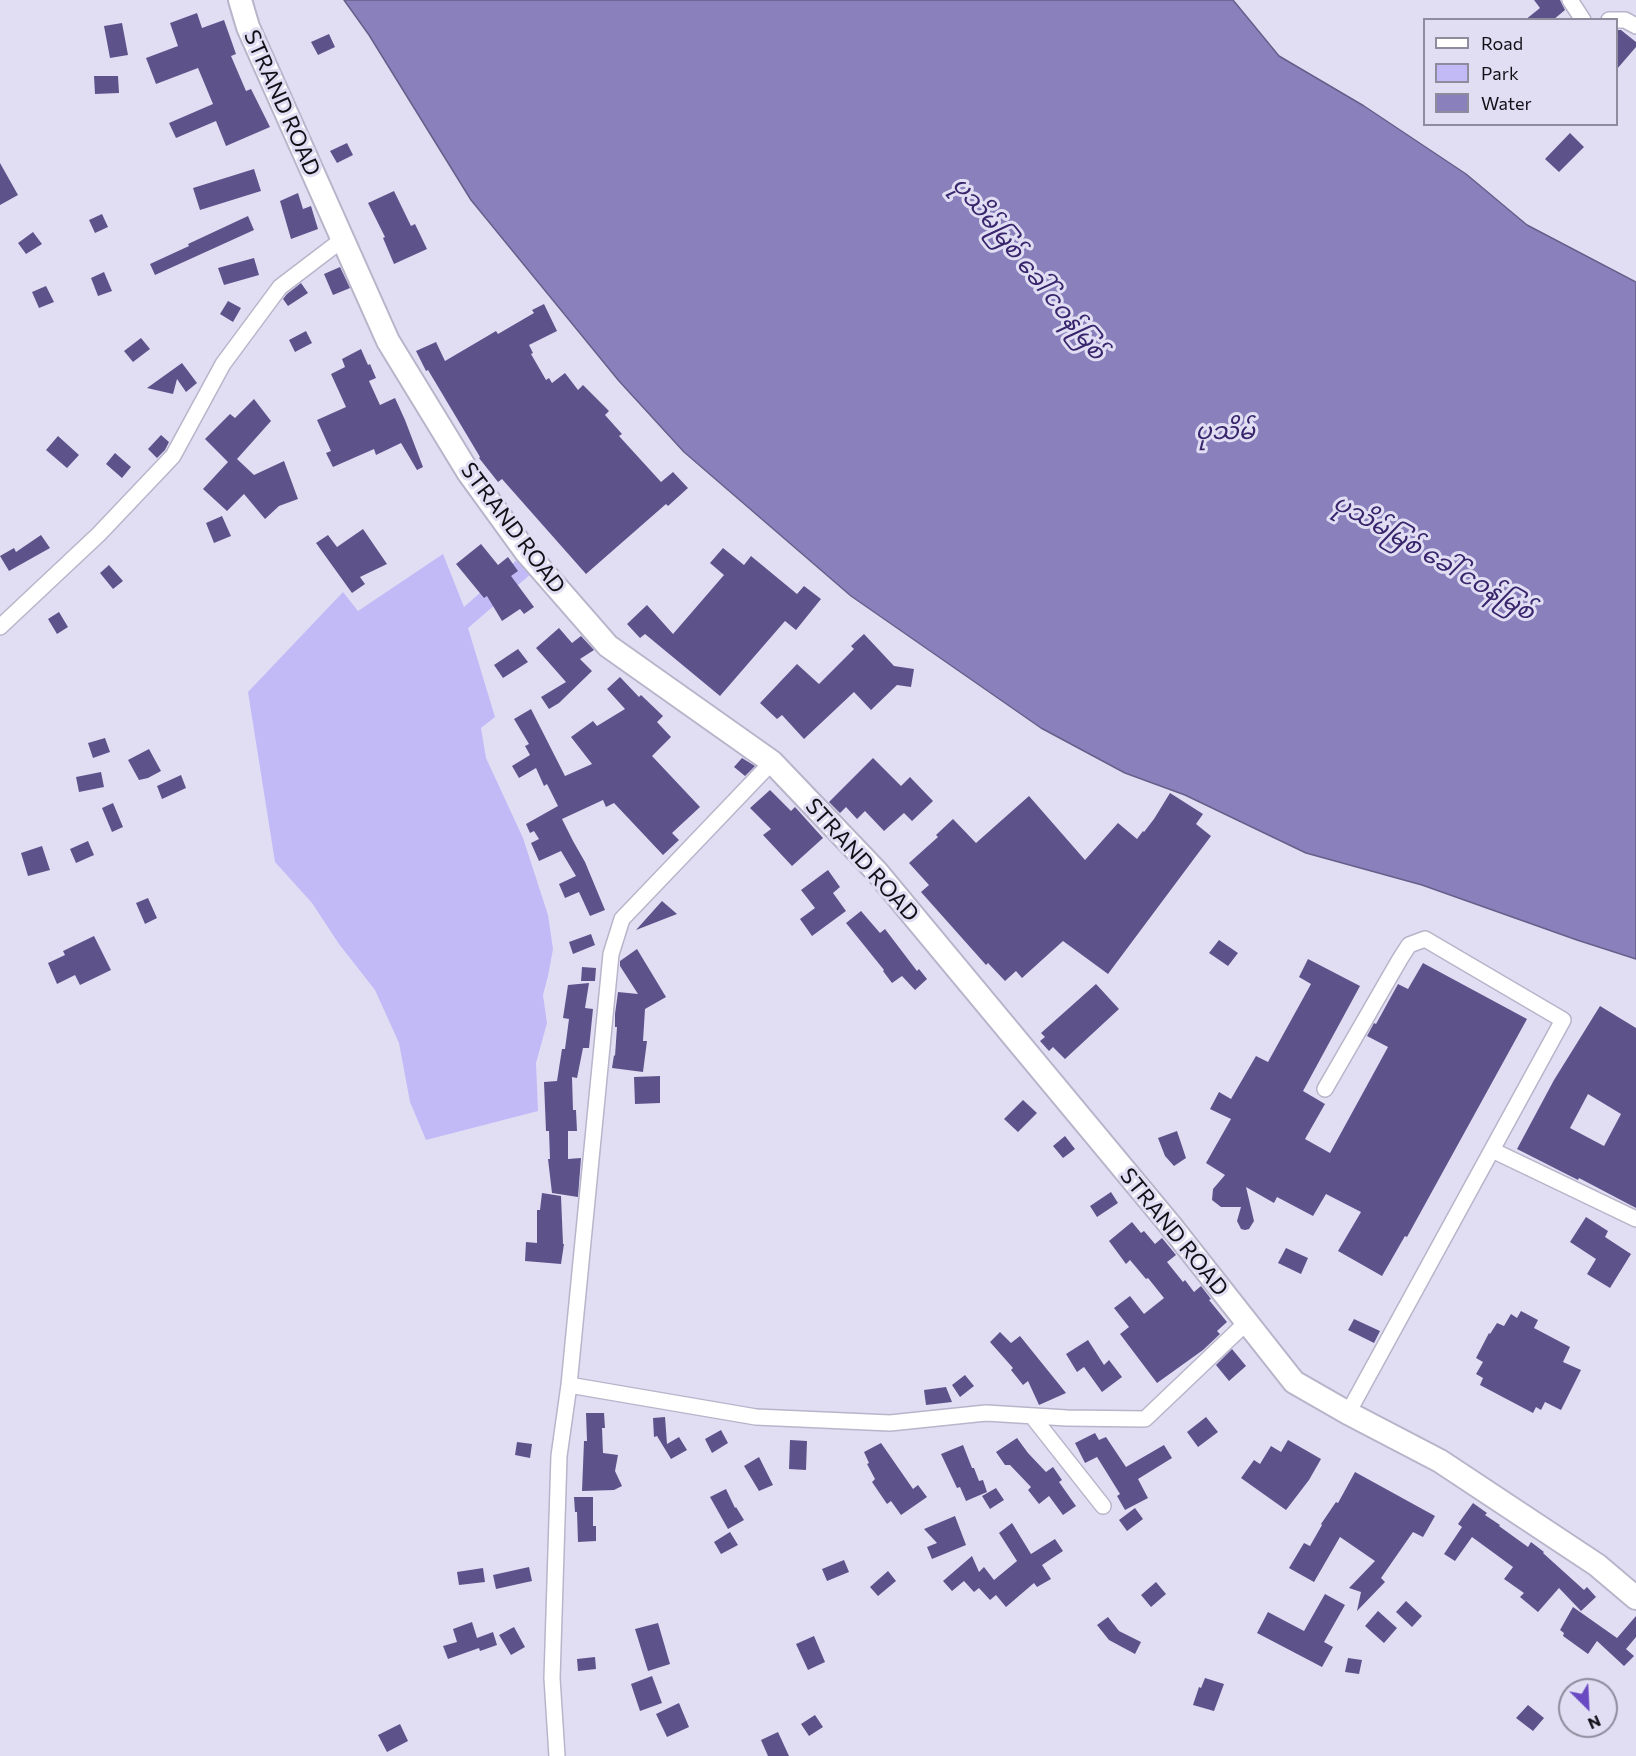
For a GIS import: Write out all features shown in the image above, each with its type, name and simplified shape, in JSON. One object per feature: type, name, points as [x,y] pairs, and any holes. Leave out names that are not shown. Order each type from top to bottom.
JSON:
[{"type":"main road","name":"STRAND ROAD","points":[[240,0],[248,27],[388,341],[468,472],[526,552],[608,646],[772,762],[877,872],[1171,1226],[1294,1382],[1440,1461],[1597,1565],[1636,1598]]},
{"type":"street","points":[[1570,0],[1582,18]]},
{"type":"street","points":[[1618,20],[1625,20],[1636,26]]},
{"type":"street","points":[[0,627],[99,534],[172,456],[223,364],[280,287],[343,239]]},
{"type":"street","points":[[557,1756],[552,1678],[560,1456],[611,954],[622,919],[772,762]]},
{"type":"street","points":[[1325,1089],[1409,945],[1425,939],[1563,1020],[1348,1413]]},
{"type":"street","points":[[1492,1150],[1636,1219]]},
{"type":"street","points":[[569,1385],[756,1417],[890,1423],[986,1413],[1067,1418],[1145,1419],[1247,1322]]},
{"type":"street","points":[[1032,1416],[1103,1506]]},
{"type":"green space","points":[[526,552],[539,567],[468,628],[495,717],[481,728],[486,758],[523,838],[548,915],[553,949],[543,995],[547,1023],[536,1063],[538,1111],[426,1140],[410,1102],[399,1043],[375,990],[339,944],[312,903],[275,862],[248,692],[343,592],[358,611],[443,554],[464,607]]},
{"type":"water","name":"ပုသိမ်","points":[[344,0],[1233,0],[1279,56],[1364,106],[1466,174],[1527,225],[1636,282],[1636,959],[1422,885],[1306,853],[1185,795],[1125,773],[1041,728],[851,596],[684,452],[619,381],[471,200],[369,35]]},
{"type":"building","points":[[1534,0],[1560,0],[1565,10],[1555,18],[1528,18],[1540,8]]},
{"type":"building","points":[[197,13],[202,28],[224,20],[236,54],[231,56],[246,91],[251,89],[270,127],[226,146],[216,121],[176,138],[169,123],[213,104],[198,68],[156,84],[146,58],[178,46],[170,23]]},
{"type":"building","points":[[122,23],[128,55],[110,58],[104,26]]},
{"type":"building","points":[[1618,30],[1636,42],[1636,47],[1618,68]]},
{"type":"building","points":[[329,34],[335,47],[318,55],[311,42]]},
{"type":"building","points":[[94,76],[118,76],[119,93],[95,94]]},
{"type":"building","points":[[1570,133],[1584,147],[1559,172],[1545,159]]},
{"type":"building","points":[[347,143],[353,155],[337,163],[330,151]]},
{"type":"building","points":[[0,163],[18,195],[0,205]]},
{"type":"building","points":[[254,169],[261,191],[200,210],[193,188]]},
{"type":"building","points":[[394,191],[411,226],[415,224],[427,249],[394,264],[383,238],[385,237],[368,203]]},
{"type":"building","points":[[298,193],[303,209],[311,206],[318,229],[291,239],[280,201]]},
{"type":"building","points":[[102,214],[108,227],[95,233],[89,220]]},
{"type":"building","points":[[248,216],[254,230],[155,275],[150,264]]},
{"type":"building","points":[[33,232],[42,244],[26,254],[18,243]]},
{"type":"building","points":[[254,258],[259,275],[224,285],[218,268]]},
{"type":"building","points":[[340,267],[350,288],[333,295],[324,274]]},
{"type":"building","points":[[104,272],[112,291],[98,296],[91,278]]},
{"type":"building","points":[[301,283],[308,293],[288,306],[283,299]]},
{"type":"building","points":[[46,286],[54,302],[39,308],[32,292]]},
{"type":"building","points":[[228,301],[241,308],[233,322],[220,314]]},
{"type":"building","points":[[544,304],[557,331],[529,345],[533,353],[531,354],[546,380],[549,378],[552,383],[565,373],[578,390],[583,385],[609,411],[605,415],[622,434],[619,436],[661,482],[673,472],[688,488],[668,506],[666,504],[586,574],[502,479],[498,482],[479,458],[416,351],[436,342],[445,361],[496,331],[498,334],[534,313],[532,310]]},
{"type":"building","points":[[306,331],[312,343],[295,352],[289,340]]},
{"type":"building","points":[[141,338],[150,349],[133,362],[124,351]]},
{"type":"building","points":[[361,349],[376,378],[369,381],[380,405],[395,398],[423,467],[417,470],[401,443],[376,455],[374,449],[333,467],[326,453],[331,451],[317,420],[346,407],[331,374],[345,367],[342,359]]},
{"type":"building","points":[[182,363],[197,383],[186,392],[177,379],[173,394],[147,388]]},
{"type":"building","points":[[254,399],[271,421],[237,459],[254,475],[284,461],[298,499],[279,506],[265,519],[244,494],[227,511],[203,489],[228,462],[205,439],[230,414],[235,418]]},
{"type":"building","points":[[161,435],[169,442],[157,458],[148,449]]},
{"type":"building","points":[[58,436],[79,455],[67,468],[46,450]]},
{"type":"building","points":[[115,453],[131,467],[122,478],[106,464]]},
{"type":"building","points":[[222,516],[231,536],[214,543],[206,523]]},
{"type":"building","points":[[363,529],[387,564],[360,577],[365,584],[352,593],[316,543],[328,535],[337,547]]},
{"type":"building","points":[[41,535],[50,548],[9,571],[0,556],[14,548],[16,552]]},
{"type":"building","points":[[481,544],[498,565],[508,557],[518,571],[511,576],[534,607],[524,614],[520,609],[502,621],[487,596],[484,598],[456,564]]},
{"type":"building","points":[[723,548],[744,565],[751,556],[797,594],[804,586],[821,599],[796,630],[785,621],[720,696],[645,634],[640,638],[627,624],[647,605],[673,634],[724,575],[710,563]]},
{"type":"building","points":[[109,565],[123,581],[113,589],[100,573]]},
{"type":"building","points":[[59,612],[68,627],[57,634],[48,619]]},
{"type":"building","points":[[559,628],[572,643],[581,636],[594,650],[580,659],[592,671],[559,703],[549,709],[541,697],[566,682],[536,648]]},
{"type":"building","points":[[864,634],[894,666],[914,669],[911,687],[897,685],[871,710],[854,692],[804,739],[782,715],[777,719],[760,703],[797,664],[819,684],[854,649],[851,646]]},
{"type":"building","points":[[518,649],[528,662],[503,678],[494,665]]},
{"type":"building","points":[[620,677],[639,697],[641,695],[663,716],[657,722],[671,737],[652,756],[700,807],[672,833],[679,840],[663,855],[614,803],[606,807],[603,800],[562,819],[585,862],[605,910],[590,916],[579,892],[565,898],[559,884],[576,876],[561,851],[539,861],[531,843],[539,839],[534,831],[530,833],[526,824],[558,806],[547,784],[544,786],[536,768],[519,778],[512,766],[530,755],[525,746],[529,744],[514,719],[531,709],[565,776],[592,764],[571,737],[593,721],[597,726],[625,709],[607,689]]},
{"type":"building","points":[[105,738],[110,752],[93,758],[88,743]]},
{"type":"building","points":[[149,749],[161,771],[139,780],[128,760]]},
{"type":"building","points":[[742,758],[755,766],[745,776],[734,767]]},
{"type":"building","points":[[873,758],[901,786],[910,777],[933,801],[912,821],[904,813],[884,831],[865,811],[857,819],[846,807],[840,813],[829,802]]},
{"type":"building","points":[[101,772],[104,787],[79,792],[76,777]]},
{"type":"building","points":[[181,775],[186,788],[162,799],[157,786]]},
{"type":"building","points":[[770,790],[791,811],[795,807],[823,838],[792,866],[763,835],[771,829],[750,808]]},
{"type":"building","points":[[1170,793],[1203,814],[1196,824],[1211,836],[1108,974],[1063,941],[1022,978],[1016,971],[1005,981],[988,963],[986,965],[921,892],[929,885],[909,863],[938,837],[936,835],[953,819],[976,843],[1029,796],[1085,860],[1118,823],[1137,839],[1154,819]]},
{"type":"building","points":[[113,803],[123,827],[112,832],[102,808]]},
{"type":"building","points":[[88,841],[94,855],[76,863],[70,849]]},
{"type":"building","points":[[42,846],[50,870],[28,876],[21,853]]},
{"type":"building","points":[[828,870],[840,887],[833,893],[846,911],[812,936],[800,919],[815,908],[801,890]]},
{"type":"building","points":[[148,898],[157,918],[145,924],[136,903]]},
{"type":"building","points":[[662,901],[677,914],[636,930]]},
{"type":"building","points":[[861,911],[880,933],[885,929],[917,971],[919,969],[927,979],[915,990],[902,976],[892,983],[846,923]]},
{"type":"building","points":[[591,934],[595,945],[573,954],[569,942]]},
{"type":"building","points":[[94,936],[111,970],[80,985],[75,975],[57,984],[48,963],[65,955],[63,951]]},
{"type":"building","points":[[1219,940],[1238,953],[1228,966],[1209,953]]},
{"type":"building","points":[[637,949],[666,997],[645,1009],[643,1041],[647,1041],[643,1072],[612,1068],[615,1056],[617,1027],[615,1027],[615,1014],[618,992],[638,994],[620,966],[620,961]]},
{"type":"building","points":[[1308,959],[1360,986],[1303,1091],[1325,1104],[1305,1139],[1330,1153],[1388,1047],[1367,1036],[1398,984],[1408,989],[1423,963],[1527,1019],[1407,1237],[1405,1236],[1382,1276],[1338,1251],[1361,1212],[1326,1194],[1313,1216],[1277,1197],[1274,1203],[1246,1187],[1254,1221],[1249,1229],[1245,1230],[1241,1229],[1237,1221],[1241,1207],[1221,1207],[1212,1200],[1213,1189],[1225,1175],[1206,1163],[1231,1119],[1210,1109],[1219,1092],[1231,1099],[1256,1056],[1268,1062],[1311,984],[1299,977]]},
{"type":"building","points":[[582,967],[596,968],[595,981],[581,981]]},
{"type":"building","points":[[589,983],[585,1008],[593,1009],[589,1048],[583,1048],[577,1078],[572,1077],[573,1110],[576,1110],[577,1131],[568,1131],[568,1159],[581,1158],[578,1197],[552,1193],[544,1082],[557,1081],[562,1049],[565,1049],[569,1019],[563,1018],[568,985]]},
{"type":"building","points":[[1096,984],[1119,1009],[1065,1059],[1053,1047],[1049,1051],[1040,1041],[1045,1037],[1041,1033]]},
{"type":"building","points":[[1600,1006],[1636,1028],[1636,1208],[1517,1149],[1554,1080]],"holes":[[[1588,1094],[1621,1114],[1604,1146],[1570,1128]]]},
{"type":"building","points":[[660,1076],[660,1103],[635,1104],[634,1077]]},
{"type":"building","points":[[1023,1100],[1037,1113],[1018,1132],[1004,1119]]},
{"type":"building","points":[[1177,1131],[1186,1158],[1174,1166],[1165,1156],[1158,1138]]},
{"type":"building","points":[[1065,1136],[1075,1149],[1063,1158],[1053,1146]]},
{"type":"building","points":[[1111,1192],[1118,1203],[1097,1217],[1090,1206]]},
{"type":"building","points":[[542,1193],[561,1196],[564,1244],[561,1264],[525,1261],[526,1242],[537,1243],[537,1210],[540,1210]]},
{"type":"building","points":[[1586,1217],[1608,1231],[1605,1237],[1631,1254],[1610,1288],[1587,1274],[1596,1259],[1570,1242]]},
{"type":"building","points":[[1132,1222],[1155,1244],[1162,1238],[1176,1255],[1167,1262],[1194,1292],[1201,1286],[1227,1322],[1217,1331],[1220,1334],[1203,1350],[1157,1383],[1120,1334],[1129,1327],[1114,1308],[1130,1296],[1144,1314],[1164,1298],[1130,1260],[1126,1264],[1109,1241]]},
{"type":"building","points":[[1286,1248],[1308,1258],[1301,1274],[1278,1263]]},
{"type":"building","points":[[1521,1311],[1538,1320],[1534,1328],[1570,1347],[1563,1362],[1581,1370],[1561,1410],[1545,1402],[1541,1410],[1536,1407],[1533,1413],[1480,1385],[1483,1378],[1476,1374],[1483,1362],[1476,1358],[1489,1333],[1497,1323],[1504,1326],[1511,1314],[1517,1318]]},
{"type":"building","points":[[1354,1319],[1380,1331],[1374,1343],[1348,1330]]},
{"type":"building","points":[[1000,1332],[1011,1343],[1020,1336],[1066,1393],[1039,1405],[1028,1381],[1023,1385],[1011,1370],[1013,1368],[990,1342]]},
{"type":"building","points":[[1088,1340],[1104,1365],[1109,1360],[1122,1377],[1102,1392],[1084,1367],[1077,1372],[1066,1354]]},
{"type":"building","points":[[1232,1349],[1246,1366],[1229,1381],[1216,1365]]},
{"type":"building","points":[[965,1375],[974,1386],[960,1397],[952,1385]]},
{"type":"building","points":[[946,1387],[952,1402],[926,1405],[924,1390]]},
{"type":"building","points":[[586,1413],[604,1413],[603,1453],[618,1455],[615,1471],[622,1486],[614,1490],[582,1491],[584,1441],[587,1441]]},
{"type":"building","points":[[665,1417],[667,1444],[679,1437],[687,1450],[671,1459],[657,1436],[654,1437],[653,1418]]},
{"type":"building","points":[[1206,1417],[1218,1432],[1198,1447],[1187,1432]]},
{"type":"building","points":[[721,1430],[728,1443],[712,1453],[705,1439]]},
{"type":"building","points":[[1095,1433],[1099,1440],[1106,1437],[1126,1467],[1164,1445],[1172,1458],[1138,1479],[1148,1498],[1125,1510],[1117,1496],[1120,1494],[1097,1457],[1085,1463],[1075,1443]]},
{"type":"building","points":[[1017,1438],[1046,1472],[1053,1467],[1062,1480],[1059,1482],[1076,1506],[1063,1515],[1049,1496],[1039,1504],[1028,1490],[1031,1487],[1010,1465],[1005,1465],[996,1452]]},
{"type":"building","points":[[790,1440],[807,1441],[806,1470],[789,1469]]},
{"type":"building","points":[[1288,1440],[1321,1459],[1309,1480],[1286,1510],[1241,1478],[1254,1460],[1260,1464],[1271,1446],[1281,1452]]},
{"type":"building","points":[[517,1442],[532,1444],[530,1458],[515,1455]]},
{"type":"building","points":[[881,1443],[913,1489],[918,1485],[927,1497],[901,1515],[891,1501],[887,1504],[872,1482],[875,1479],[867,1464],[869,1463],[864,1452]]},
{"type":"building","points":[[963,1445],[972,1468],[979,1481],[983,1480],[987,1492],[966,1501],[960,1487],[957,1488],[941,1454]]},
{"type":"building","points":[[759,1457],[773,1485],[759,1491],[744,1466]]},
{"type":"building","points":[[1355,1472],[1435,1516],[1423,1537],[1413,1532],[1381,1578],[1385,1582],[1357,1611],[1361,1592],[1349,1588],[1375,1561],[1340,1537],[1314,1582],[1289,1568],[1304,1543],[1310,1546],[1321,1524],[1336,1502],[1338,1503]]},
{"type":"building","points":[[996,1488],[1004,1500],[990,1509],[982,1496]]},
{"type":"building","points":[[726,1489],[744,1520],[728,1529],[710,1497]]},
{"type":"building","points":[[574,1497],[593,1497],[593,1526],[596,1526],[596,1541],[578,1542]]},
{"type":"building","points":[[1473,1503],[1487,1513],[1485,1515],[1528,1547],[1531,1542],[1584,1590],[1587,1587],[1596,1597],[1581,1611],[1559,1588],[1538,1612],[1520,1597],[1524,1593],[1504,1579],[1513,1567],[1472,1537],[1455,1561],[1444,1554],[1462,1527],[1458,1524]]},
{"type":"building","points":[[1135,1508],[1143,1519],[1127,1531],[1119,1520]]},
{"type":"building","points":[[955,1516],[966,1545],[932,1559],[927,1547],[937,1543],[924,1529]]},
{"type":"building","points":[[1012,1523],[1031,1554],[1055,1539],[1063,1551],[1042,1565],[1051,1579],[1037,1587],[1034,1583],[1006,1607],[996,1595],[990,1600],[979,1588],[974,1592],[964,1581],[952,1591],[943,1581],[972,1556],[979,1572],[984,1567],[994,1580],[1017,1561],[999,1533]]},
{"type":"building","points":[[730,1532],[738,1545],[721,1554],[714,1542]]},
{"type":"building","points":[[844,1560],[849,1572],[827,1581],[822,1569]]},
{"type":"building","points":[[529,1567],[532,1581],[496,1589],[493,1575]]},
{"type":"building","points":[[483,1568],[485,1582],[459,1585],[457,1572]]},
{"type":"building","points":[[888,1571],[896,1581],[878,1596],[870,1587]]},
{"type":"building","points":[[1156,1582],[1166,1594],[1151,1607],[1141,1595]]},
{"type":"building","points":[[1325,1594],[1345,1605],[1324,1642],[1333,1647],[1322,1667],[1257,1633],[1268,1612],[1304,1631]]},
{"type":"building","points":[[1406,1601],[1422,1616],[1412,1627],[1396,1612]]},
{"type":"building","points":[[1573,1607],[1617,1638],[1636,1616],[1636,1637],[1626,1649],[1634,1656],[1624,1666],[1597,1641],[1588,1654],[1563,1636],[1564,1633],[1560,1630]]},
{"type":"building","points":[[1378,1611],[1397,1628],[1384,1643],[1365,1626]]},
{"type":"building","points":[[1108,1617],[1119,1631],[1141,1642],[1135,1654],[1109,1640],[1097,1625]]},
{"type":"building","points":[[472,1622],[477,1638],[493,1632],[497,1645],[480,1651],[479,1648],[448,1659],[443,1646],[457,1642],[453,1629]]},
{"type":"building","points":[[658,1623],[670,1664],[648,1671],[635,1629]]},
{"type":"building","points":[[514,1627],[525,1647],[511,1655],[499,1635]]},
{"type":"building","points":[[814,1636],[825,1662],[808,1670],[796,1644]]},
{"type":"building","points":[[595,1657],[596,1669],[578,1671],[577,1659]]},
{"type":"building","points":[[1348,1658],[1362,1660],[1359,1674],[1345,1672]]},
{"type":"building","points":[[652,1676],[662,1703],[640,1711],[631,1684]]},
{"type":"building","points":[[1205,1678],[1224,1684],[1214,1711],[1193,1705],[1199,1687],[1201,1688]]},
{"type":"building","points":[[679,1703],[689,1727],[667,1737],[656,1714]]},
{"type":"building","points":[[1528,1705],[1544,1718],[1533,1731],[1516,1718]]},
{"type":"building","points":[[815,1715],[823,1727],[809,1736],[801,1724]]},
{"type":"building","points":[[400,1724],[408,1741],[387,1752],[378,1735]]},
{"type":"building","points":[[778,1732],[789,1756],[768,1756],[761,1740]]},
{"type":"water label","name":"ပုသိမ်မြစ် ခေါ် ငဝန်မြစ်","points":[[1029,268]]},
{"type":"water label","name":"ပုသိမ်မြစ် ခေါ် ငဝန်မြစ်","points":[[1434,557]]}]
